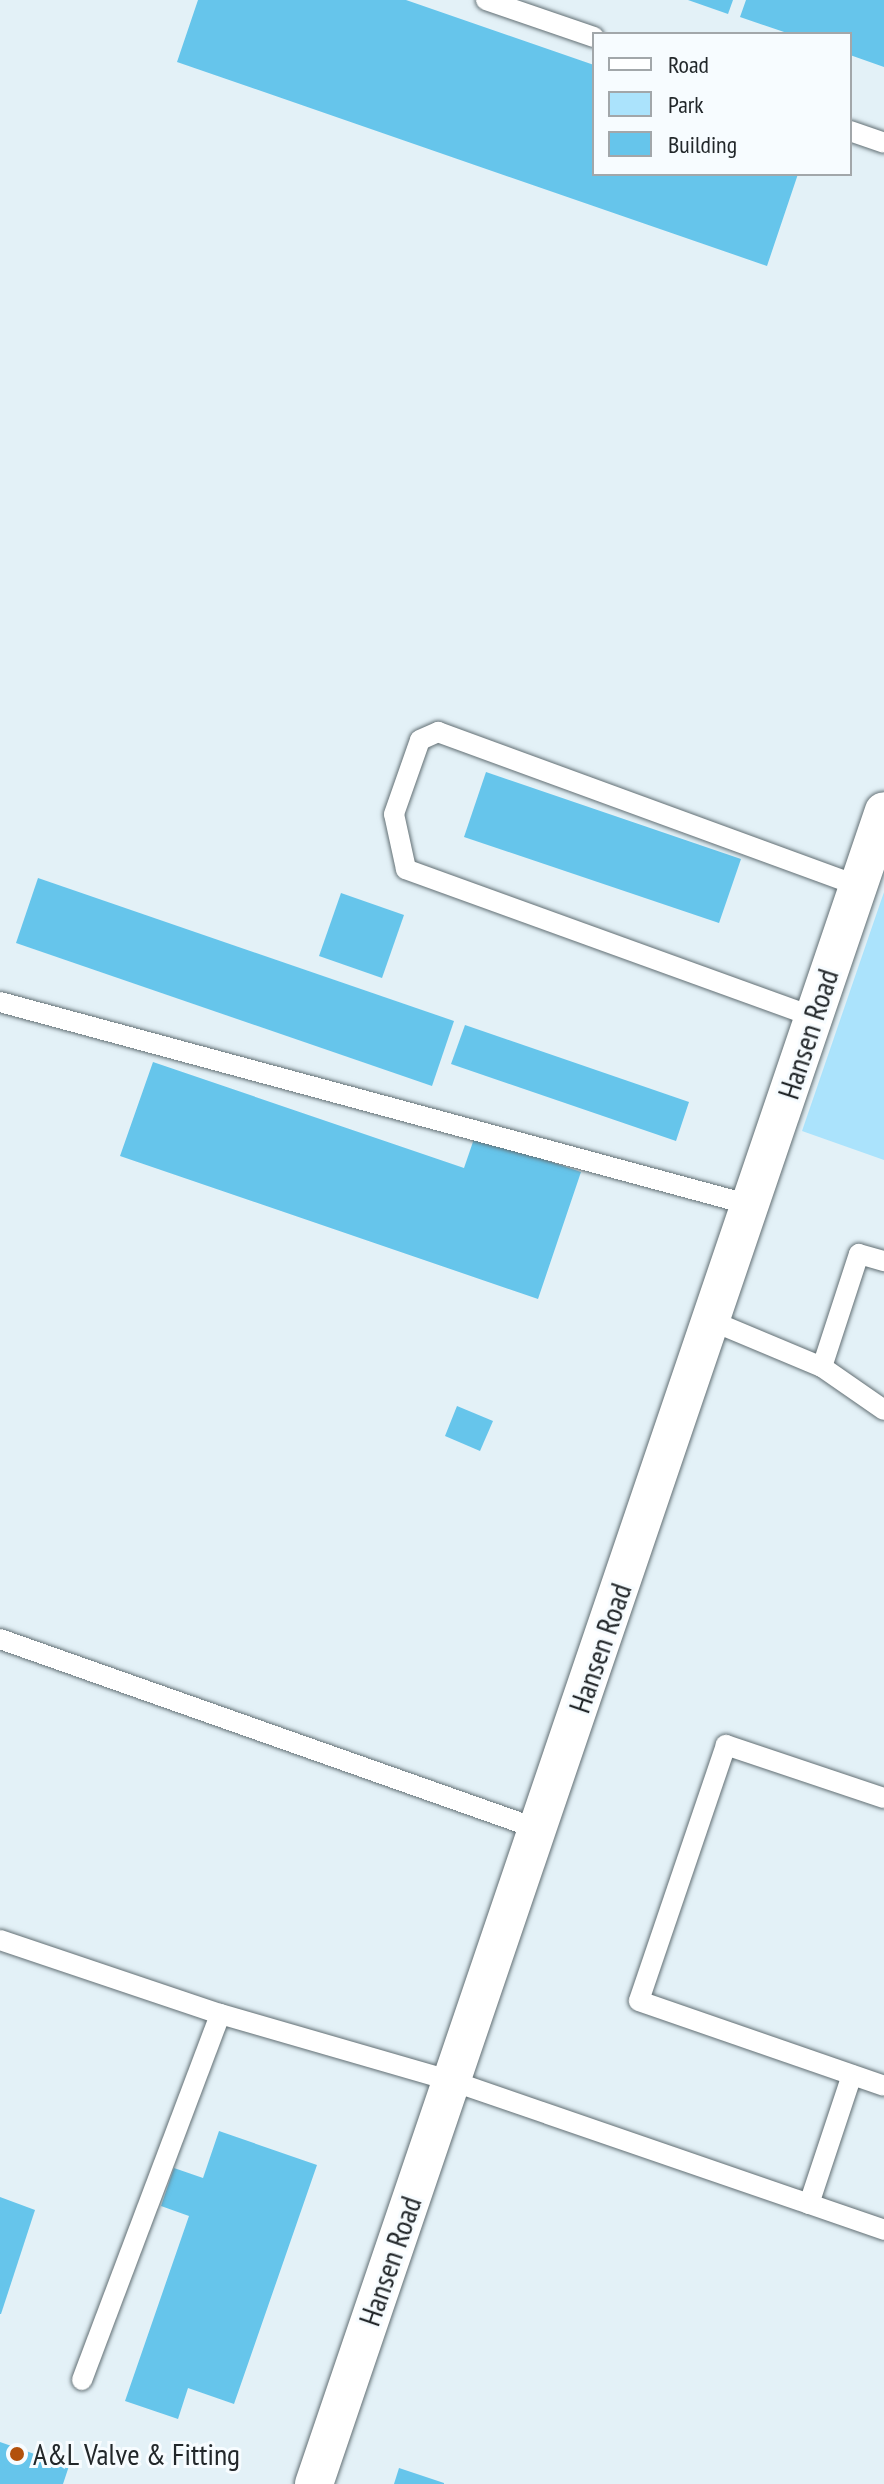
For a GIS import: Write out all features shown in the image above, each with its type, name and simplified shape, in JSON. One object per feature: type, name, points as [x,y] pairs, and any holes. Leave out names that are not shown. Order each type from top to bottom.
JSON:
[{"type":"street","name":"Hansen Road","points":[[314,2484],[884,811]]},
{"type":"lane","points":[[486,0],[592,36]]},
{"type":"lane","points":[[852,132],[884,143]]},
{"type":"lane","points":[[814,1017],[406,869],[394,814],[420,740],[438,732],[858,886]]},
{"type":"lane","points":[[0,1002],[751,1205]]},
{"type":"lane","points":[[822,1367],[859,1254],[884,1261]]},
{"type":"lane","points":[[712,1321],[822,1367],[884,1410]]},
{"type":"lane","points":[[0,1639],[538,1829]]},
{"type":"lane","points":[[884,1798],[726,1745],[639,2001],[884,2086]]},
{"type":"lane","points":[[0,1940],[220,2014],[452,2081],[884,2230]]},
{"type":"lane","points":[[82,2380],[220,2014]]},
{"type":"lane","points":[[809,2204],[852,2075]]},
{"type":"green space","points":[[884,892],[884,1160],[802,1131]]},
{"type":"building","points":[[198,0],[406,0],[592,64],[592,176],[797,176],[767,266],[177,62]]},
{"type":"building","points":[[688,0],[733,0],[728,14]]},
{"type":"building","points":[[746,0],[884,0],[884,67],[852,56],[852,32],[784,32],[740,17]]},
{"type":"building","points":[[486,772],[741,859],[719,923],[464,837]]},
{"type":"building","points":[[38,878],[454,1021],[432,1086],[16,943]]},
{"type":"building","points":[[341,893],[404,915],[382,978],[319,956]]},
{"type":"building","points":[[465,1025],[689,1102],[676,1141],[451,1064]]},
{"type":"building","points":[[153,1062],[464,1168],[475,1136],[581,1172],[538,1299],[120,1156]]},
{"type":"building","points":[[457,1406],[493,1421],[480,1451],[445,1436]]},
{"type":"building","points":[[219,2131],[317,2165],[234,2404],[188,2388],[178,2419],[125,2401],[189,2216],[161,2206],[174,2168],[203,2178]]},
{"type":"building","points":[[0,2197],[35,2210],[1,2314],[0,2314]]},
{"type":"building","name":"A&L Valve & Fitting","points":[[0,2442],[69,2466],[63,2484],[0,2484]]},
{"type":"building","points":[[399,2468],[444,2483],[444,2484],[394,2484]]},
{"type":"place","name":"A&L Valve & Fitting","points":[[17,2454]]}]
